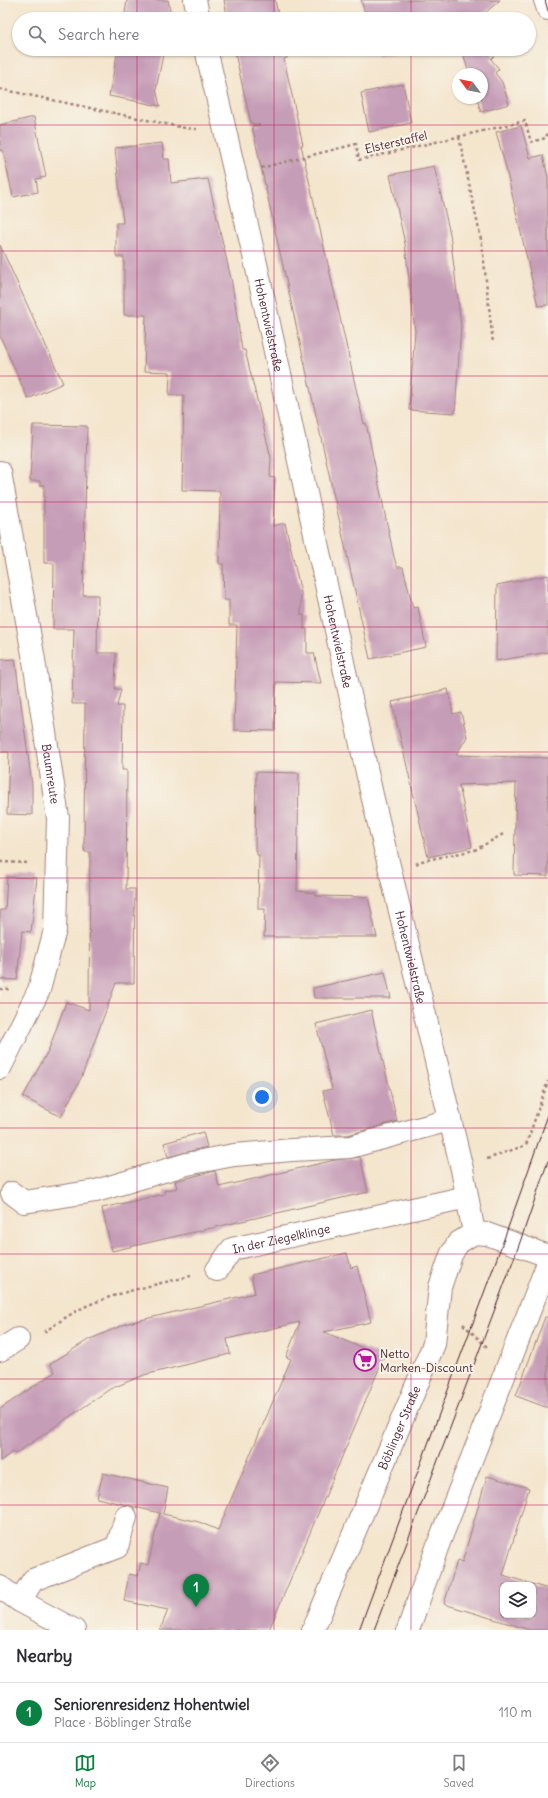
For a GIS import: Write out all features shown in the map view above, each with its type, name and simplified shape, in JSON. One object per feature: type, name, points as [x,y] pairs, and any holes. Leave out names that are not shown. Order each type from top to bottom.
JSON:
[{"type":"street","points":[[195,0],[198,12]]},
{"type":"street","points":[[545,0],[548,9]]},
{"type":"street","name":"Hohentwielstraße","points":[[208,56],[256,264],[391,878],[462,1169],[474,1233]]},
{"type":"street","name":"Baumreute","points":[[0,472],[33,654],[58,818],[54,930],[39,990],[0,1068]]},
{"type":"street","points":[[12,1193],[24,1202],[96,1191],[187,1164],[234,1155],[350,1147],[450,1120]]},
{"type":"street","name":"In der Ziegelklinge","points":[[217,1270],[232,1249],[467,1198]]},
{"type":"street","points":[[474,1233],[487,1234],[504,1239],[548,1256]]},
{"type":"street","name":"Böblinger Straße","points":[[313,1630],[434,1344],[440,1287],[451,1255],[458,1243],[474,1233]]},
{"type":"street","points":[[408,1630],[438,1545],[548,1263]]},
{"type":"street","points":[[20,1601],[33,1580],[117,1547],[126,1517]]},
{"type":"street","points":[[0,1587],[20,1601],[74,1630]]},
{"type":"path","points":[[0,89],[185,128]]},
{"type":"path","name":"Elsterstaffel","points":[[256,169],[356,144],[359,160],[525,120],[531,142],[546,138],[548,131]]},
{"type":"path","points":[[459,137],[482,244],[493,343]]},
{"type":"path","points":[[391,878],[422,861],[474,850],[505,833]]},
{"type":"path","points":[[462,1169],[526,1145],[548,1081]]},
{"type":"path","points":[[9,1344],[37,1337],[67,1317],[91,1304],[136,1289],[217,1270]]},
{"type":"path","points":[[460,1321],[491,1352]]},
{"type":"building","points":[[127,0],[168,0],[171,12],[125,12]]},
{"type":"building","points":[[224,0],[275,0],[278,12],[227,12]]},
{"type":"building","points":[[361,0],[500,0],[486,12],[365,12]]},
{"type":"building","points":[[117,56],[163,56],[156,89],[160,106],[109,96]]},
{"type":"building","points":[[236,56],[287,56],[287,58],[284,59],[303,145],[301,145],[364,424],[366,423],[394,557],[397,567],[403,567],[413,608],[418,607],[426,647],[370,659],[252,126],[260,125],[251,123]]},
{"type":"building","points":[[464,56],[494,56],[491,59],[499,69],[495,73],[502,82],[509,104],[481,112],[479,104],[488,104],[488,68],[467,68]]},
{"type":"building","points":[[403,84],[411,123],[369,132],[361,93]]},
{"type":"building","points":[[34,117],[46,177],[36,179],[38,192],[13,197],[3,150],[0,151],[0,125]]},
{"type":"building","points":[[521,126],[530,158],[543,155],[548,178],[548,305],[538,306],[505,164],[496,132]]},
{"type":"building","points":[[162,143],[164,159],[169,159],[171,183],[208,179],[232,283],[242,350],[245,350],[271,458],[270,477],[275,478],[273,526],[285,523],[301,593],[301,615],[304,615],[304,629],[307,629],[307,653],[314,653],[321,683],[276,682],[275,731],[234,730],[237,625],[229,625],[229,600],[224,600],[223,564],[219,564],[220,491],[182,490],[184,395],[169,395],[170,372],[144,371],[146,315],[124,315],[124,257],[117,257],[116,255],[116,223],[123,223],[115,148]]},
{"type":"building","points":[[434,166],[450,234],[461,326],[455,413],[409,410],[415,331],[405,244],[390,175]]},
{"type":"building","points":[[0,245],[63,383],[28,399],[0,336]]},
{"type":"building","points":[[33,425],[87,426],[83,595],[98,595],[97,653],[116,653],[115,689],[121,689],[117,706],[123,706],[122,770],[127,770],[126,889],[135,889],[134,983],[116,983],[82,1076],[61,1117],[23,1097],[49,1049],[66,1002],[89,1010],[90,852],[85,852],[84,849],[85,704],[72,704],[74,629],[53,629],[54,563],[44,563],[44,485],[40,485],[40,481],[30,481]]},
{"type":"building","points":[[548,575],[548,652],[496,661],[497,585]]},
{"type":"building","points":[[15,659],[32,785],[32,815],[7,814],[9,752],[0,752],[0,660]]},
{"type":"building","points":[[448,689],[453,714],[461,712],[467,737],[456,755],[548,758],[548,876],[514,875],[516,783],[459,785],[472,847],[428,857],[392,702]]},
{"type":"building","points":[[256,772],[299,773],[297,891],[316,893],[316,896],[368,897],[377,937],[264,937],[265,909],[258,909],[259,855],[257,855],[257,851],[255,851]]},
{"type":"building","points":[[7,877],[37,878],[31,932],[22,931],[17,980],[0,979],[0,910],[5,910]]},
{"type":"building","points":[[385,972],[391,998],[314,998],[313,988]]},
{"type":"building","points":[[371,1010],[397,1121],[348,1135],[334,1135],[323,1091],[332,1089],[316,1024]]},
{"type":"building","points":[[203,1132],[207,1147],[168,1157],[164,1143]]},
{"type":"building","points":[[360,1157],[368,1192],[112,1251],[102,1208],[165,1194],[164,1191],[177,1188],[175,1181],[215,1171],[219,1187],[335,1160]]},
{"type":"building","points":[[347,1253],[351,1268],[357,1266],[371,1322],[324,1332],[384,1357],[269,1630],[160,1630],[168,1610],[124,1601],[129,1574],[138,1576],[141,1563],[148,1565],[160,1513],[97,1498],[103,1473],[168,1488],[163,1514],[199,1522],[218,1530],[291,1359],[286,1357],[300,1322],[227,1339],[230,1354],[144,1375],[110,1389],[15,1454],[13,1452],[0,1461],[0,1409],[55,1372],[50,1364],[88,1340],[128,1323],[255,1293],[251,1275]]},
{"type":"building","points":[[545,1317],[548,1317],[548,1408],[516,1396]]},
{"type":"building","points":[[487,1476],[529,1488],[503,1575],[526,1582],[500,1582],[500,1618],[536,1618],[536,1585],[548,1589],[548,1630],[530,1630],[444,1604],[457,1561],[462,1563]]},
{"type":"tram line","points":[[545,0],[548,11]]},
{"type":"tram line","points":[[359,1630],[504,1239],[548,1115]]},
{"type":"tram line","points":[[374,1630],[519,1245],[548,1161]]},
{"type":"place","name":"Netto Marken-Discount","points":[[365,1360]]},
{"type":"place","name":"Seniorenresidenz Hohentwiel","points":[[196,1607]]}]
